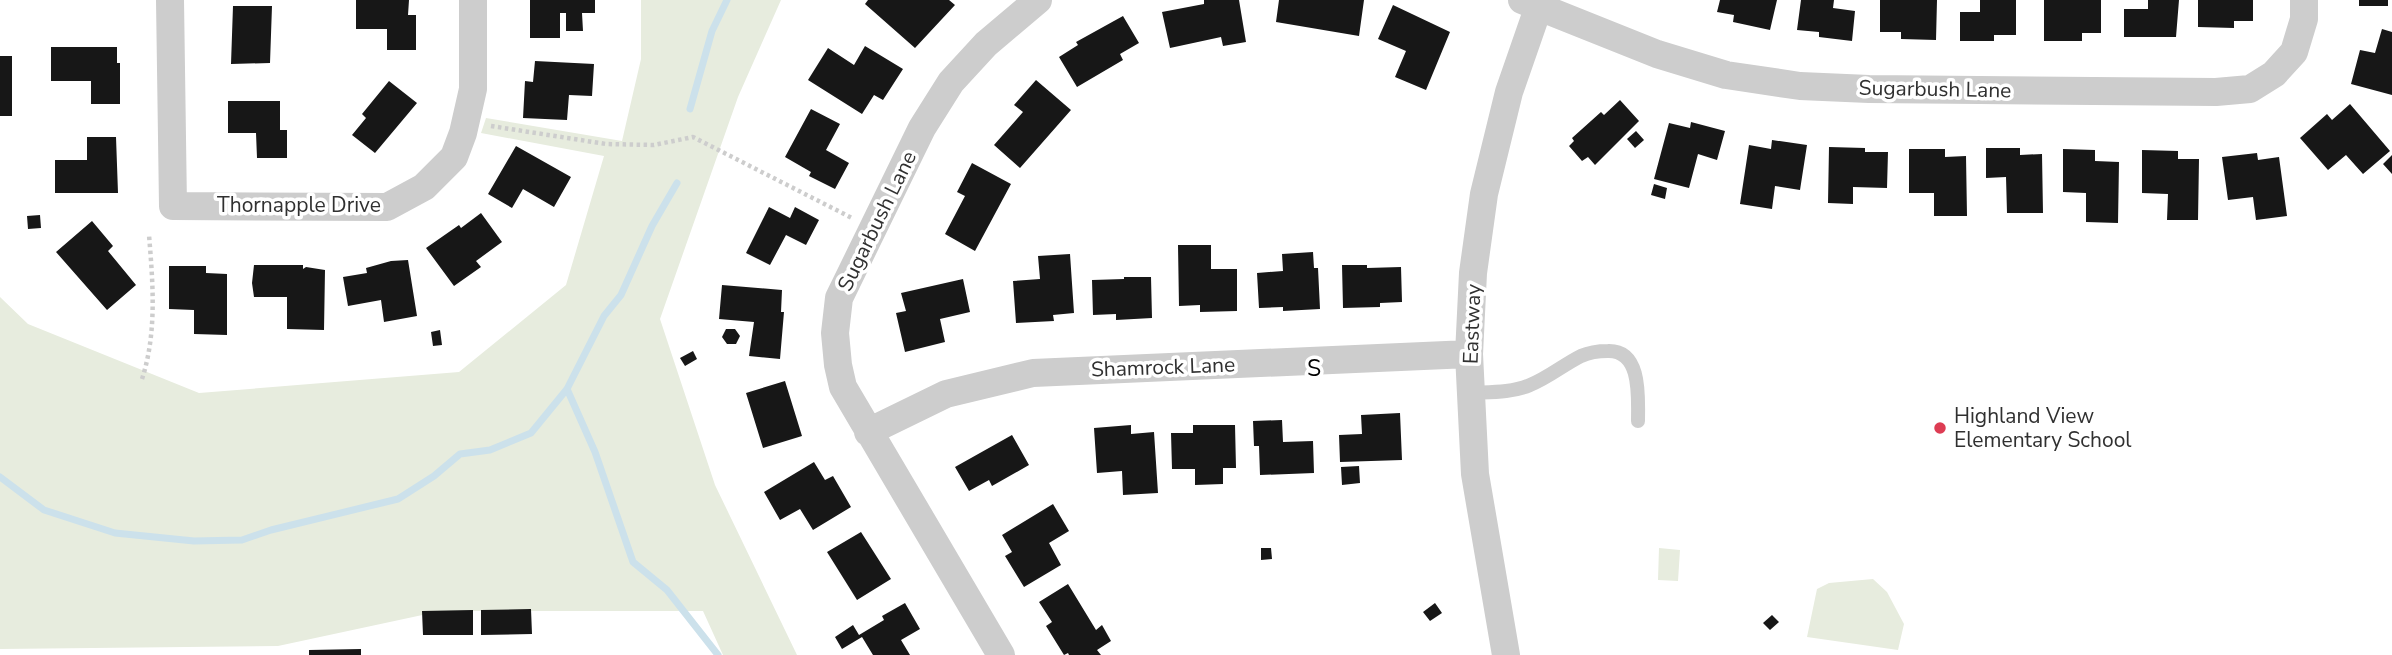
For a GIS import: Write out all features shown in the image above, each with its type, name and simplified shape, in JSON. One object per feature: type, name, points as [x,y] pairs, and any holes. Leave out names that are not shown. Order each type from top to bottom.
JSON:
[{"type":"street","name":"Thornapple Drive","points":[[170,0],[173,206],[387,206],[424,187],[454,157],[466,121],[473,89],[472,0]]},
{"type":"street","name":"Sugarbush Lane","points":[[1001,655],[843,387],[835,333],[839,298],[922,128],[951,82],[986,44],[1038,0]]},
{"type":"street","name":"Sugarbush Lane","points":[[1534,2],[1657,54],[1726,75],[1800,86],[2216,92],[2250,89],[2274,74],[2294,52],[2304,19],[2304,0]]},
{"type":"street","name":"Eastway","points":[[1506,655],[1475,474],[1469,354],[1473,273],[1484,194],[1508,92],[1534,2]]},
{"type":"street","name":"Shamrock Lane","points":[[868,432],[946,394],[1033,373],[1469,354]]},
{"type":"lane","points":[[1471,393],[1528,386],[1582,355],[1592,351],[1615,351],[1631,363],[1637,378],[1638,421]]},
{"type":"path","points":[[466,121],[606,144],[654,145],[693,137],[872,228]]},
{"type":"path","points":[[142,379],[150,353],[152,334],[153,282],[149,235]]},
{"type":"shaded area","points":[[641,0],[781,0],[738,97],[660,319],[715,485],[797,655],[723,655],[703,611],[441,611],[278,646],[0,649],[0,297],[28,324],[199,393],[459,372],[566,285],[604,156],[481,133],[486,118],[622,141],[641,59]]},
{"type":"shaded area","points":[[1659,548],[1680,550],[1678,581],[1658,580]]},
{"type":"shaded area","points":[[1873,579],[1887,592],[1904,624],[1898,650],[1807,637],[1817,589],[1829,583]]},
{"type":"building","points":[[356,0],[409,0],[408,15],[416,15],[416,50],[387,50],[387,29],[356,29]]},
{"type":"building","points":[[530,0],[595,0],[595,13],[582,13],[583,31],[566,31],[566,13],[560,13],[560,38],[530,38]]},
{"type":"building","points":[[868,0],[949,0],[955,5],[915,48],[865,4]]},
{"type":"building","points":[[1204,0],[1239,0],[1246,42],[1223,46],[1221,37],[1170,48],[1162,12],[1204,4]]},
{"type":"building","points":[[1279,0],[1364,0],[1359,36],[1276,22]]},
{"type":"building","points":[[1720,0],[1777,0],[1770,30],[1733,22],[1734,15],[1717,12]]},
{"type":"building","points":[[1801,0],[1834,0],[1833,8],[1855,11],[1852,41],[1819,37],[1819,32],[1797,30]]},
{"type":"building","points":[[1880,0],[1937,0],[1936,40],[1901,39],[1901,32],[1880,32]]},
{"type":"building","points":[[1980,0],[2016,0],[2016,35],[1994,35],[1994,41],[1960,41],[1960,12],[1980,12]]},
{"type":"building","points":[[2044,0],[2101,0],[2101,33],[2082,33],[2082,41],[2044,41]]},
{"type":"building","points":[[2148,0],[2179,0],[2176,37],[2124,37],[2124,9],[2148,9]]},
{"type":"building","points":[[2198,0],[2253,0],[2253,21],[2234,21],[2234,28],[2198,27]]},
{"type":"building","points":[[2359,0],[2388,0],[2388,6],[2359,6]]},
{"type":"building","points":[[1393,5],[1450,32],[1426,90],[1395,77],[1406,51],[1378,39]]},
{"type":"building","points":[[233,6],[272,6],[270,63],[231,64]]},
{"type":"building","points":[[1123,16],[1139,43],[1120,54],[1123,60],[1077,87],[1059,57],[1078,45],[1076,42]]},
{"type":"building","points":[[2382,29],[2392,32],[2392,95],[2351,84],[2360,50],[2375,53]]},
{"type":"building","points":[[865,46],[903,69],[883,100],[874,95],[862,114],[808,80],[828,48],[854,65]]},
{"type":"building","points":[[51,47],[117,47],[117,63],[120,63],[120,104],[91,104],[91,81],[51,81]]},
{"type":"building","points":[[0,56],[12,56],[12,116],[0,116]]},
{"type":"building","points":[[535,61],[594,64],[592,96],[569,95],[567,120],[523,118],[525,81],[533,82]]},
{"type":"building","points":[[1036,80],[1071,110],[1020,168],[994,145],[1023,112],[1014,105]]},
{"type":"building","points":[[389,81],[417,103],[375,153],[352,135],[366,118],[362,114]]},
{"type":"building","points":[[1620,100],[1639,121],[1595,165],[1588,157],[1582,161],[1569,146],[1574,141],[1572,138],[1601,112],[1604,115]]},
{"type":"building","points":[[228,101],[280,101],[280,130],[287,130],[287,158],[257,158],[256,133],[228,133]]},
{"type":"building","points":[[2350,104],[2390,151],[2363,174],[2346,155],[2328,170],[2300,138],[2327,114],[2332,120]]},
{"type":"building","points":[[811,109],[840,124],[826,150],[849,163],[835,189],[809,176],[811,172],[785,157]]},
{"type":"building","points":[[1691,122],[1725,131],[1717,160],[1698,154],[1689,188],[1654,179],[1669,123],[1690,128]]},
{"type":"building","points":[[1636,131],[1644,140],[1635,148],[1627,139]]},
{"type":"building","points":[[87,137],[116,137],[118,193],[55,193],[55,160],[87,160]]},
{"type":"building","points":[[1772,140],[1807,145],[1800,190],[1775,186],[1772,209],[1740,204],[1749,145],[1771,149]]},
{"type":"building","points":[[516,146],[571,177],[554,207],[523,189],[512,208],[488,194]]},
{"type":"building","points":[[1829,147],[1888,152],[1887,188],[1853,187],[1853,204],[1828,203]]},
{"type":"building","points":[[1986,148],[2020,148],[2020,155],[2042,154],[2043,213],[2007,213],[2006,177],[1986,178]]},
{"type":"building","points":[[1909,149],[1945,149],[1945,157],[1966,156],[1967,216],[1934,216],[1934,193],[1909,193]]},
{"type":"building","points":[[2063,149],[2095,150],[2095,161],[2119,162],[2118,223],[2086,222],[2086,193],[2063,192]]},
{"type":"building","points":[[2142,150],[2178,151],[2178,159],[2199,159],[2198,220],[2167,220],[2168,194],[2142,193]]},
{"type":"building","points":[[2257,153],[2258,160],[2279,157],[2287,216],[2256,220],[2253,197],[2228,200],[2222,157]]},
{"type":"building","points":[[2392,155],[2392,174],[2383,164]]},
{"type":"building","points":[[972,163],[1011,184],[975,251],[945,234],[965,196],[957,192]]},
{"type":"building","points":[[1654,184],[1667,188],[1665,199],[1651,195]]},
{"type":"building","points":[[769,207],[790,218],[795,207],[819,220],[806,245],[786,235],[770,265],[746,253]]},
{"type":"building","points":[[481,213],[502,242],[476,261],[481,267],[454,286],[426,248]]},
{"type":"building","points":[[40,215],[41,228],[28,229],[27,216]]},
{"type":"building","points":[[92,221],[113,246],[108,251],[136,285],[107,310],[56,252]]},
{"type":"building","points":[[1178,245],[1211,245],[1211,269],[1237,269],[1237,311],[1200,312],[1200,305],[1179,306]]},
{"type":"building","points":[[1313,252],[1314,268],[1318,268],[1320,309],[1283,311],[1283,307],[1259,308],[1257,273],[1283,271],[1282,254]]},
{"type":"building","points":[[1070,254],[1074,313],[1053,315],[1054,321],[1016,323],[1013,281],[1040,279],[1038,256]]},
{"type":"building","points":[[408,260],[417,316],[384,322],[381,300],[348,306],[343,277],[367,273],[366,268],[391,261]]},
{"type":"building","points":[[254,265],[303,265],[303,269],[306,267],[325,270],[324,330],[287,329],[287,297],[254,297]]},
{"type":"building","points":[[1342,265],[1367,265],[1367,268],[1401,267],[1402,302],[1380,303],[1380,307],[1343,308]]},
{"type":"building","points":[[169,266],[206,266],[206,273],[227,274],[227,335],[194,334],[194,310],[169,309]]},
{"type":"building","points":[[1151,277],[1152,318],[1116,320],[1116,314],[1093,315],[1092,280]]},
{"type":"building","points":[[963,279],[970,312],[940,319],[945,342],[905,352],[896,313],[906,311],[901,293]]},
{"type":"building","points":[[722,285],[782,290],[781,312],[784,312],[780,359],[749,356],[754,322],[719,319]]},
{"type":"building","points":[[726,329],[735,329],[740,336],[736,344],[727,344],[722,337]]},
{"type":"building","points":[[440,330],[442,345],[433,346],[431,332]]},
{"type":"building","points":[[693,351],[697,359],[685,366],[680,358]]},
{"type":"building","points":[[785,381],[802,436],[763,448],[746,393]]},
{"type":"building","points":[[1400,413],[1402,460],[1340,462],[1339,435],[1362,434],[1361,415]]},
{"type":"building","points":[[1282,420],[1283,442],[1313,441],[1314,473],[1260,475],[1259,446],[1254,446],[1253,421]]},
{"type":"building","points":[[1131,425],[1131,434],[1154,432],[1158,493],[1123,495],[1122,471],[1097,473],[1094,428]]},
{"type":"building","points":[[1193,425],[1235,425],[1236,468],[1223,468],[1223,484],[1195,485],[1195,469],[1172,469],[1171,433],[1193,433]]},
{"type":"building","points":[[1012,435],[1029,465],[992,486],[989,480],[969,491],[955,467]]},
{"type":"building","points":[[814,462],[825,480],[833,476],[851,507],[813,530],[800,509],[780,520],[764,492]]},
{"type":"building","points":[[1359,466],[1360,483],[1342,485],[1341,467]]},
{"type":"building","points":[[1053,504],[1069,531],[1049,543],[1061,565],[1024,587],[1005,556],[1012,552],[1002,535]]},
{"type":"building","points":[[861,532],[891,579],[857,600],[827,552]]},
{"type":"building","points":[[1261,548],[1271,548],[1272,559],[1261,560]]},
{"type":"building","points":[[1068,584],[1096,630],[1102,625],[1111,641],[1097,650],[1101,655],[1064,655],[1046,626],[1052,622],[1039,602]]},
{"type":"building","points":[[905,603],[920,629],[901,640],[910,655],[873,655],[862,637],[842,649],[835,637],[853,625],[859,635],[884,620],[882,616]]},
{"type":"building","points":[[1435,603],[1442,613],[1430,621],[1423,612]]},
{"type":"building","points":[[531,609],[532,634],[481,635],[481,610]]},
{"type":"building","points":[[473,610],[473,635],[423,635],[422,611]]},
{"type":"building","points":[[1772,615],[1779,622],[1770,630],[1763,623]]},
{"type":"building","points":[[361,649],[361,655],[309,655],[309,650]]},
{"type":"waterway","points":[[690,109],[712,31],[727,0]]},
{"type":"waterway","points":[[0,477],[44,510],[115,533],[194,541],[242,540],[271,530],[398,499],[434,476],[460,454],[490,450],[531,433],[567,389],[604,316],[621,295],[652,226],[677,183]]},
{"type":"waterway","points":[[567,389],[595,452],[633,562],[667,590],[718,655]]},
{"type":"place","name":"Highland View Elementary School","points":[[1940,428]]},
{"type":"district","name":"S","points":[[1315,368]]}]
